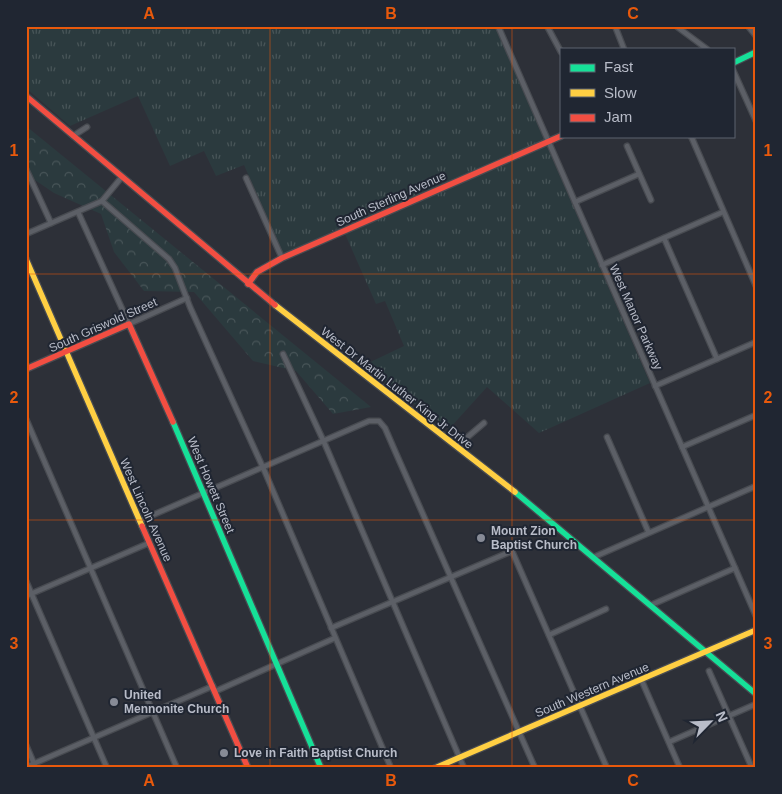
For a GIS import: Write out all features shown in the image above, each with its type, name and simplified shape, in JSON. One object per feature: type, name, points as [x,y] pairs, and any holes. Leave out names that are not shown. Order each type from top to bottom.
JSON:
[{"type":"main road","points":[[734,63],[756,52]]},
{"type":"main road","name":"West Dr Martin Luther King Jr Drive","points":[[27,97],[248,284],[457,446],[594,557],[756,694]]},
{"type":"main road","name":"South Sterling Avenue","points":[[248,284],[257,272],[282,258],[560,136]]},
{"type":"main road","name":"West Lincoln Avenue","points":[[26,259],[248,768]]},
{"type":"main road","name":"South Griswold Street","points":[[26,369],[129,324]]},
{"type":"main road","name":"West Howett Street","points":[[129,324],[205,493],[321,768]]},
{"type":"main road","name":"South Western Avenue","points":[[435,768],[756,630]]},
{"type":"street","name":"West Manor Parkway","points":[[498,26],[756,616]]},
{"type":"street","points":[[547,26],[560,50]]},
{"type":"street","points":[[615,26],[624,48]]},
{"type":"street","points":[[676,26],[706,48]]},
{"type":"street","points":[[748,26],[756,36]]},
{"type":"street","points":[[734,72],[756,121]]},
{"type":"street","points":[[73,136],[87,127]]},
{"type":"street","points":[[692,138],[756,286]]},
{"type":"street","points":[[627,146],[650,200]]},
{"type":"street","points":[[26,169],[51,223]]},
{"type":"street","points":[[575,202],[639,174]]},
{"type":"street","points":[[26,234],[102,201],[121,178]]},
{"type":"street","points":[[246,178],[282,258]]},
{"type":"street","points":[[102,201],[169,259],[263,467],[391,768]]},
{"type":"street","name":"West Howett Street","points":[[78,212],[129,324]]},
{"type":"street","points":[[602,265],[723,212]]},
{"type":"street","points":[[664,238],[717,358]]},
{"type":"street","name":"South Griswold Street","points":[[129,324],[187,298]]},
{"type":"street","points":[[655,386],[756,342]]},
{"type":"street","points":[[283,354],[324,442],[464,768]]},
{"type":"street","points":[[682,447],[756,415]]},
{"type":"street","points":[[26,419],[177,768]]},
{"type":"street","points":[[139,521],[369,421],[378,420],[384,426],[535,768]]},
{"type":"street","points":[[457,446],[484,423]]},
{"type":"street","points":[[606,437],[648,532]]},
{"type":"street","points":[[594,557],[756,486]]},
{"type":"street","points":[[29,595],[149,543]]},
{"type":"street","points":[[331,628],[512,551],[607,768]]},
{"type":"street","points":[[651,605],[735,568]]},
{"type":"street","points":[[26,581],[29,595],[108,768]]},
{"type":"street","points":[[549,635],[606,609]]},
{"type":"street","points":[[26,766],[35,765],[154,712],[277,664],[335,638]]},
{"type":"street","points":[[709,671],[752,768]]},
{"type":"street","points":[[640,679],[680,768]]},
{"type":"street","points":[[669,742],[756,704]]},
{"type":"street","points":[[26,746],[35,765]]},
{"type":"green space","points":[[26,26],[495,26],[650,383],[539,433],[487,387],[449,429],[362,366],[404,346],[385,301],[376,304],[342,227],[283,254],[244,165],[216,176],[204,151],[170,166],[138,96],[70,126],[26,88]]},
{"type":"green space","points":[[26,126],[371,407],[333,414],[296,371],[253,361],[194,292],[144,291],[114,252],[101,214],[54,193],[26,174]]},
{"type":"traffic: fast","points":[[734,63],[756,52]]},
{"type":"traffic: fast","points":[[173,422],[321,768]]},
{"type":"traffic: fast","points":[[515,492],[756,694]]},
{"type":"traffic: slow","points":[[26,259],[142,526]]},
{"type":"traffic: slow","points":[[275,305],[515,492]]},
{"type":"traffic: slow","points":[[435,768],[756,630]]},
{"type":"traffic: jam","points":[[26,96],[275,305]]},
{"type":"traffic: jam","points":[[248,284],[257,272],[282,258],[560,136]]},
{"type":"traffic: jam","points":[[26,369],[129,324],[173,422]]},
{"type":"traffic: jam","points":[[142,526],[248,768]]},
{"type":"place","name":"Mount Zion Baptist Church","points":[[481,538]]},
{"type":"place","name":"United Mennonite Church","points":[[114,702]]},
{"type":"place","name":"Love in Faith Baptist Church","points":[[224,753]]}]
